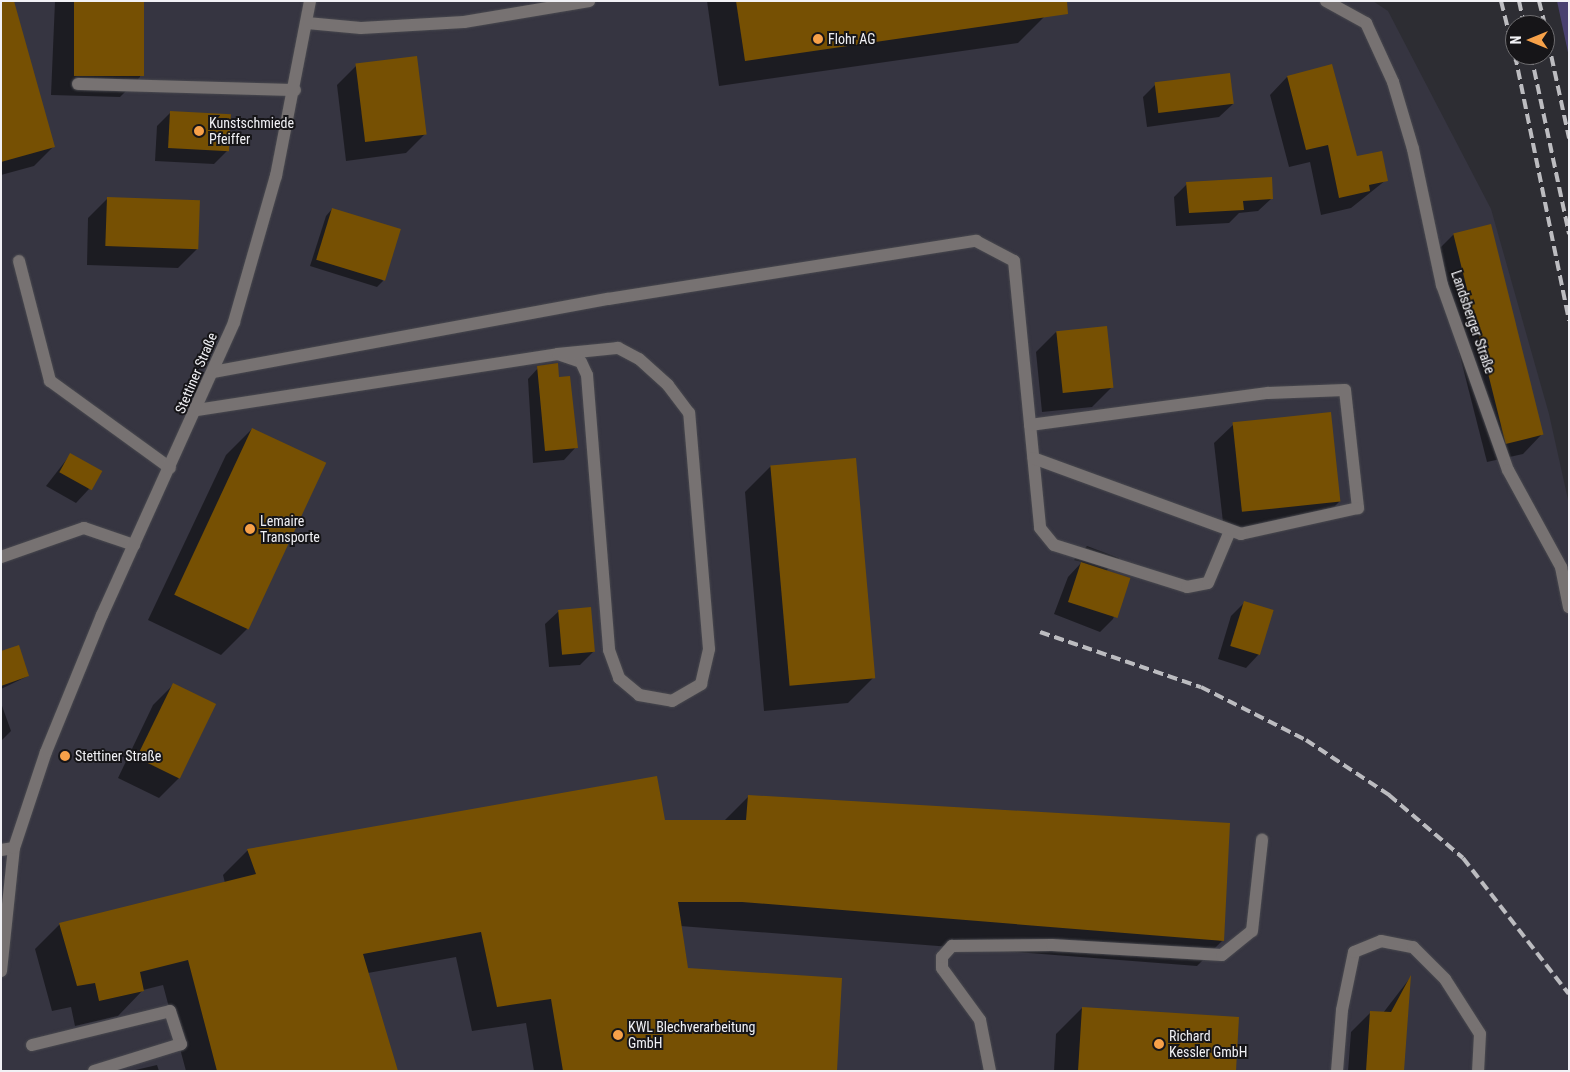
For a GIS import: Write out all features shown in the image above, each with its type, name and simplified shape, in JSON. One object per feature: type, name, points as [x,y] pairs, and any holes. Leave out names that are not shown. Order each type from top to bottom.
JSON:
[{"type":"street","name":"Stettiner Straße","points":[[1,971],[8,849],[46,752],[134,545],[198,410],[234,322],[274,185],[295,90],[310,1]]},
{"type":"street","points":[[307,23],[361,28],[464,22],[589,1]]},
{"type":"street","name":"Landsberger Straße","points":[[1326,1],[1366,23],[1393,82],[1414,148],[1442,285],[1508,470],[1561,567],[1569,607]]},
{"type":"street","points":[[78,84],[295,90]]},
{"type":"street","points":[[213,372],[608,299],[976,241],[1014,261],[1040,528],[1054,545],[1187,587],[1208,583],[1230,531]]},
{"type":"street","points":[[19,261],[50,380],[170,468]]},
{"type":"street","points":[[198,410],[558,354],[618,348],[653,372],[689,413],[709,649],[701,684],[672,701],[639,695],[619,678],[608,650],[587,375],[582,362],[558,354]]},
{"type":"street","points":[[1030,425],[1268,393],[1345,390],[1358,508],[1241,534],[1033,458]]},
{"type":"street","points":[[1,558],[84,528],[134,545]]},
{"type":"street","points":[[990,1071],[980,1020],[942,968],[942,957],[952,946],[1052,945],[1222,955],[1252,931],[1262,840]]},
{"type":"street","points":[[1337,1071],[1342,1010],[1354,952],[1381,941],[1413,947],[1445,979],[1480,1034],[1478,1071]]},
{"type":"street","points":[[32,1045],[170,1011],[181,1044],[94,1071]]},
{"type":"shaded area","points":[[1,1],[1373,1],[1388,11],[1491,209],[1549,414],[1569,504],[1569,1071],[1,1071]]},
{"type":"shaded area","points":[[1557,1],[1569,1],[1569,57]]},
{"type":"building","points":[[1,1],[14,1],[55,147],[1,162]]},
{"type":"building","points":[[74,1],[144,1],[144,76],[74,76]]},
{"type":"building","name":"Flohr AG","points":[[736,1],[1067,1],[1068,14],[745,61]]},
{"type":"building","points":[[417,56],[427,134],[365,142],[355,64]]},
{"type":"building","points":[[1332,64],[1357,156],[1382,151],[1388,181],[1369,185],[1370,191],[1339,198],[1328,145],[1306,150],[1287,76]]},
{"type":"building","points":[[1230,73],[1234,104],[1158,113],[1155,82]]},
{"type":"building","name":"Kunstschmiede Pfeiffer","points":[[170,111],[231,114],[229,151],[168,148]]},
{"type":"building","points":[[1272,177],[1273,199],[1243,201],[1244,210],[1189,213],[1186,182]]},
{"type":"building","points":[[107,197],[200,200],[198,249],[105,246]]},
{"type":"building","points":[[332,208],[401,229],[385,281],[316,260]]},
{"type":"building","points":[[1491,224],[1543,435],[1506,444],[1453,233]]},
{"type":"building","points":[[1107,326],[1113,388],[1063,393],[1056,331]]},
{"type":"building","points":[[558,363],[559,377],[570,376],[578,448],[545,451],[537,366]]},
{"type":"building","points":[[1331,412],[1340,502],[1242,512],[1233,422]]},
{"type":"building","name":"Lemaire Transporte","points":[[252,428],[326,463],[249,629],[174,595]]},
{"type":"building","points":[[70,453],[102,471],[92,490],[59,472]]},
{"type":"building","points":[[856,458],[875,678],[790,686],[770,465]]},
{"type":"building","points":[[1081,562],[1130,578],[1117,618],[1068,602]]},
{"type":"building","points":[[1244,601],[1274,610],[1260,655],[1230,646]]},
{"type":"building","points":[[591,607],[595,652],[562,655],[558,610]]},
{"type":"building","points":[[19,645],[29,676],[1,686],[1,651]]},
{"type":"building","points":[[173,683],[216,704],[180,779],[137,758]]},
{"type":"building","points":[[657,776],[665,820],[746,820],[748,795],[1230,823],[1224,941],[742,902],[678,902],[688,968],[842,978],[837,1071],[563,1071],[551,999],[497,1007],[481,932],[363,954],[398,1071],[217,1071],[188,960],[140,972],[144,991],[99,1001],[95,983],[77,986],[59,923],[256,874],[247,849]]},
{"type":"building","points":[[1411,975],[1404,1071],[1366,1071],[1370,1011],[1391,1012]]},
{"type":"building","name":"Richard Kessler GmbH","points":[[1082,1007],[1239,1017],[1236,1071],[1078,1071]]},
{"type":"railway","points":[[1501,1],[1505,17]]},
{"type":"railway","points":[[1519,1],[1522,15]]},
{"type":"railway","points":[[1539,1],[1542,15]]},
{"type":"railway","points":[[1517,65],[1569,321]]},
{"type":"railway","points":[[1533,65],[1569,234]]},
{"type":"railway","points":[[1553,65],[1569,138]]},
{"type":"railway","points":[[1040,632],[1201,687],[1306,740],[1389,795],[1463,858],[1569,994]]},
{"type":"place","name":"Flohr AG","points":[[818,39]]},
{"type":"place","name":"Kunstschmiede Pfeiffer","points":[[199,131]]},
{"type":"place","name":"Lemaire Transporte","points":[[250,529]]},
{"type":"place","name":"Stettiner Straße","points":[[65,756]]},
{"type":"place","name":"KWL Blechverarbeitung GmbH","points":[[618,1035]]},
{"type":"place","name":"Richard Kessler GmbH","points":[[1159,1044]]}]
